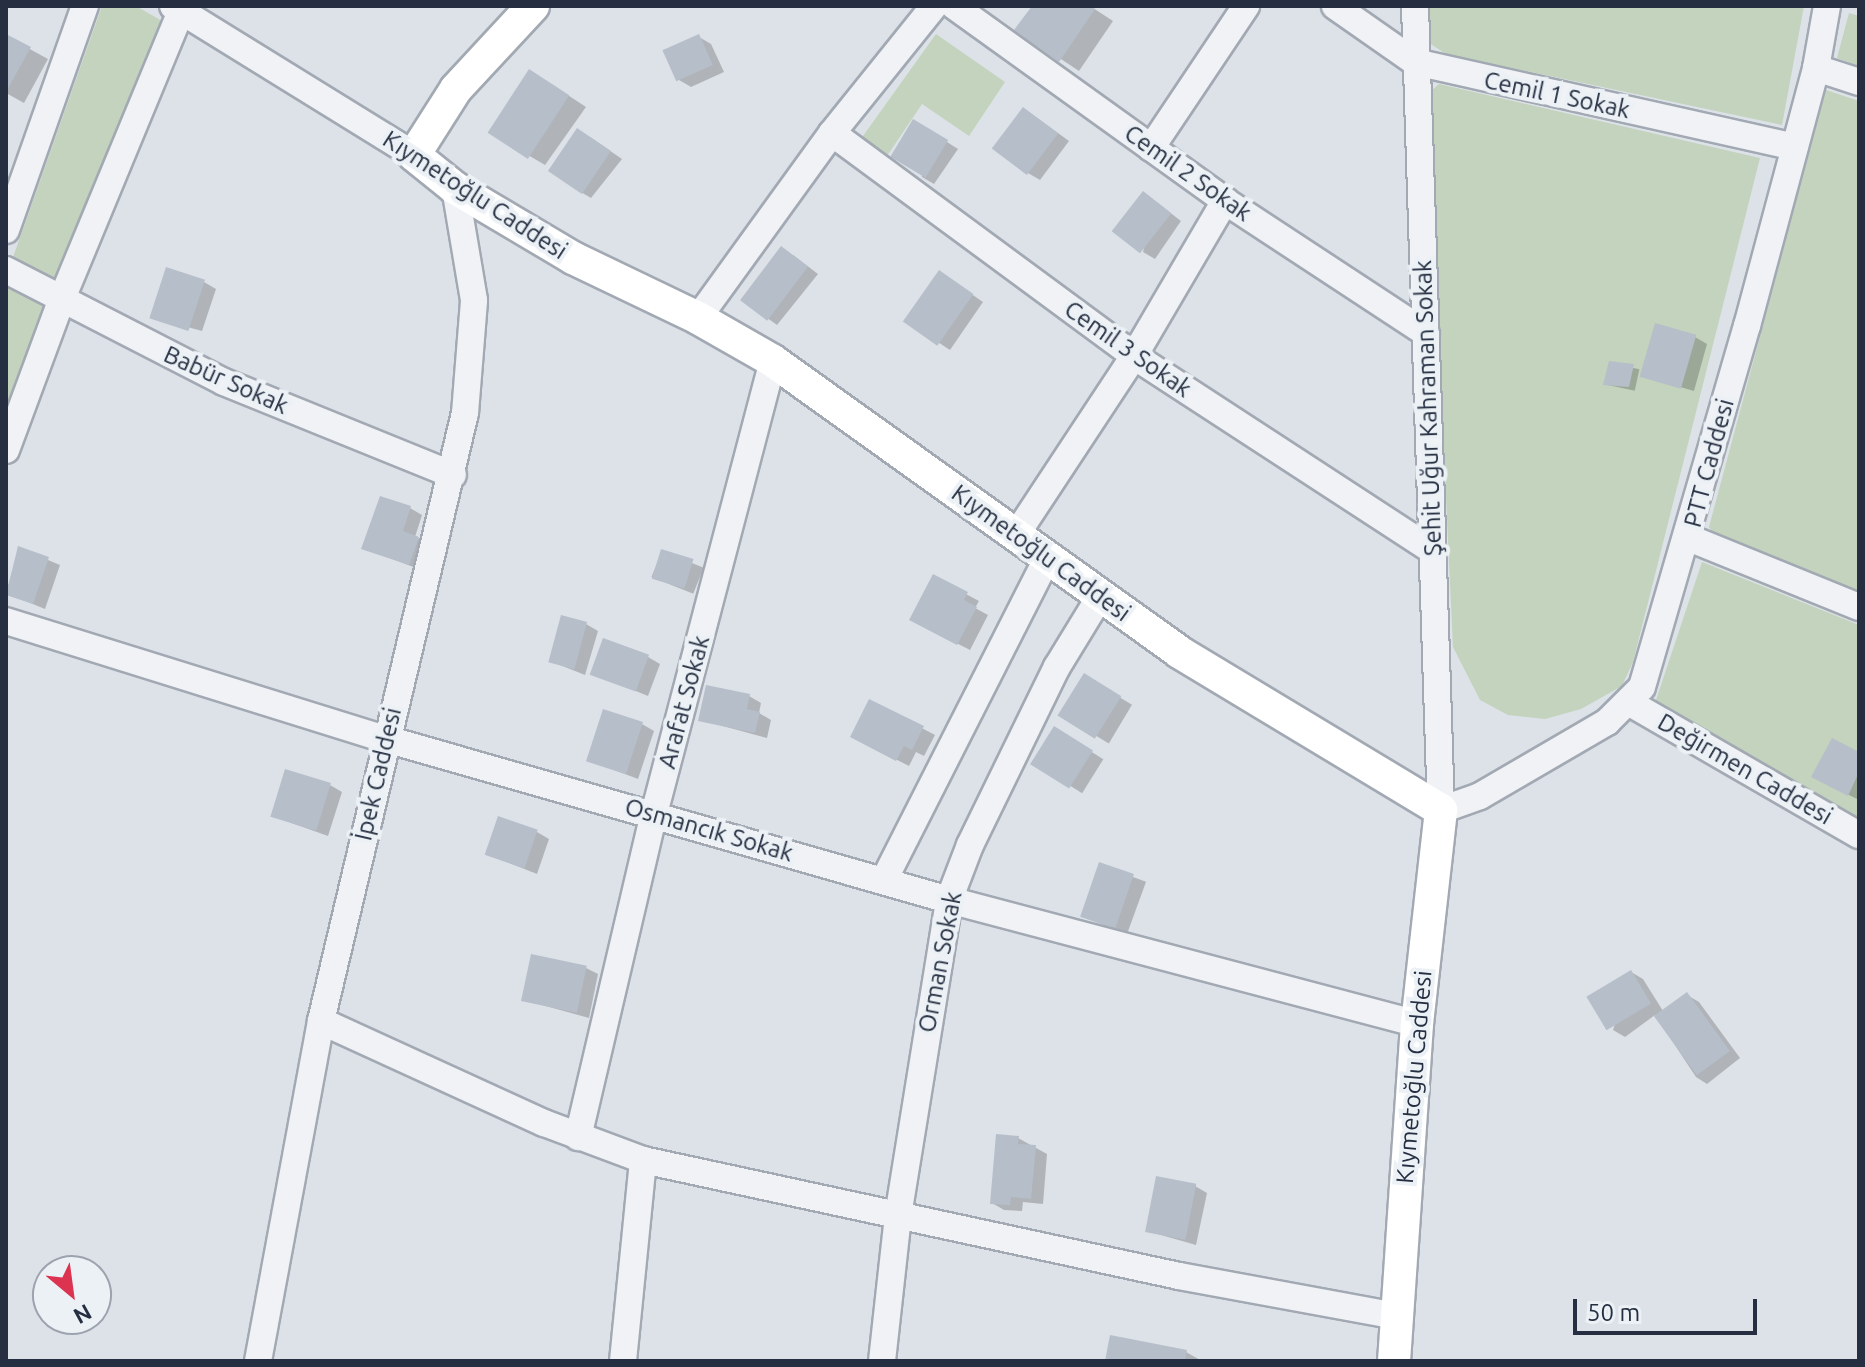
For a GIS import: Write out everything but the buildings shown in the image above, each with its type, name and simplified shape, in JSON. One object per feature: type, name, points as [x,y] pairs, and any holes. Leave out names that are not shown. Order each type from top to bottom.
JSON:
[{"type":"main road","points":[[414,155],[456,89],[533,6]]},
{"type":"main road","name":"Kıymetoğlu Caddesi","points":[[414,155],[455,188],[573,258],[698,318],[773,361],[1179,652],[1441,810],[1417,1024],[1394,1361]]},
{"type":"street","points":[[6,230],[85,6]]},
{"type":"street","points":[[698,318],[832,133],[934,6]]},
{"type":"street","name":"Cemil 2 Sokak","points":[[954,6],[1225,201],[1426,333]]},
{"type":"street","points":[[1151,148],[1246,6]]},
{"type":"street","name":"Cemil 1 Sokak","points":[[1335,6],[1415,62],[1795,147]]},
{"type":"street","name":"Şehit Uğur Kahraman Sokak","points":[[1415,6],[1441,810]]},
{"type":"street","name":"PTT Caddesi","points":[[1441,810],[1533,766],[1630,703],[1649,672],[1689,538],[1795,147],[1816,68],[1827,6]]},
{"type":"street","points":[[6,450],[61,301],[177,9]]},
{"type":"street","name":"Kıymetoğlu Caddesi","points":[[177,9],[414,155]]},
{"type":"street","points":[[1816,68],[1859,82]]},
{"type":"street","name":"Cemil 3 Sokak","points":[[832,133],[1134,356],[1433,551]]},
{"type":"street","name":"İpek Caddesi","points":[[258,1361],[321,1021],[386,739],[453,475],[465,413],[474,300],[455,188]]},
{"type":"street","points":[[1016,535],[1134,356],[1225,201]]},
{"type":"street","name":"Babür Sokak","points":[[6,270],[61,301],[224,382],[453,475]]},
{"type":"street","name":"Arafat Sokak","points":[[578,1137],[654,814],[773,361]]},
{"type":"street","points":[[1689,538],[1859,607]]},
{"type":"street","points":[[884,880],[1048,557]]},
{"type":"street","name":"Orman Sokak","points":[[882,1361],[898,1216],[949,900],[970,845],[1057,667],[1101,595]]},
{"type":"street","name":"Osmancık Sokak","points":[[6,621],[386,739],[949,900],[1417,1024]]},
{"type":"street","name":"Değirmen Caddesi","points":[[1630,703],[1859,835]]},
{"type":"street","points":[[321,1021],[578,1137],[643,1160],[898,1216],[1397,1316]]},
{"type":"street","points":[[623,1361],[643,1160]]},
{"type":"green space","points":[[102,6],[136,6],[162,21],[58,286],[11,263]]},
{"type":"green space","points":[[1428,6],[1804,6],[1782,125],[1446,54],[1426,41]]},
{"type":"green space","points":[[1849,13],[1859,16],[1859,66],[1837,58]]},
{"type":"green space","points":[[936,34],[1005,82],[969,136],[922,104],[885,159],[858,143]]},
{"type":"green space","points":[[1439,84],[1760,158],[1633,662],[1622,686],[1581,709],[1545,719],[1508,715],[1480,700],[1453,647],[1428,112],[1430,92]]},
{"type":"green space","points":[[1826,90],[1859,101],[1859,597],[1720,544],[1709,527]]},
{"type":"green space","points":[[6,286],[51,309],[6,426]]},
{"type":"green space","points":[[1702,562],[1859,625],[1859,822],[1654,706]]}]
